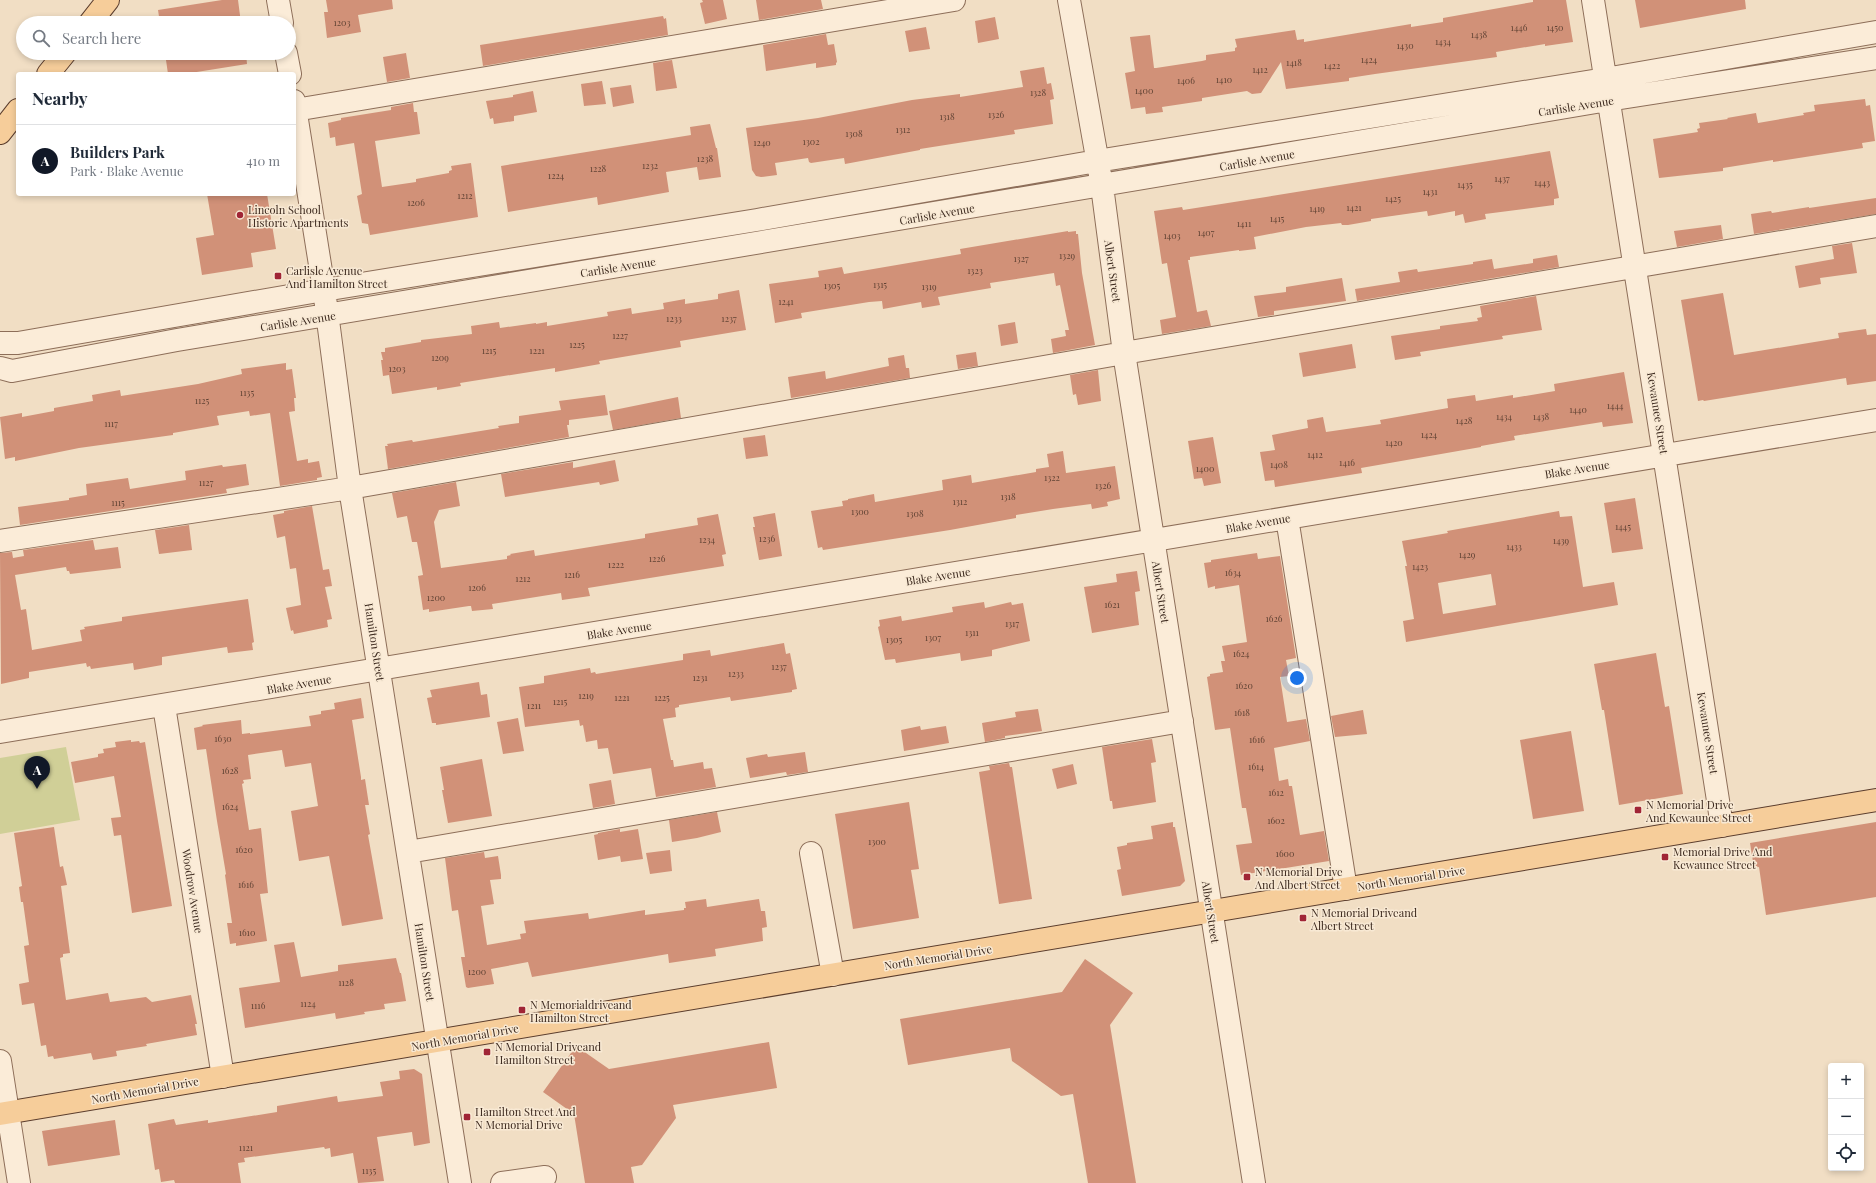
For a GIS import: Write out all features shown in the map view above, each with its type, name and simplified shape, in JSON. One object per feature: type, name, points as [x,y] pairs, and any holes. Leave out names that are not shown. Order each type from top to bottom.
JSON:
[{"type":"main road","points":[[95,16],[108,0]]},
{"type":"main road","points":[[50,72],[59,60]]},
{"type":"main road","points":[[0,133],[16,113]]},
{"type":"main road","name":"North Memorial Drive","points":[[4,1114],[1876,800]]},
{"type":"street","points":[[278,0],[281,16]]},
{"type":"street","points":[[296,106],[954,0]]},
{"type":"street","name":"Albert Street","points":[[1070,0],[1102,186],[1124,353],[1254,1183]]},
{"type":"street","name":"Kewaunee Street","points":[[1593,0],[1722,826]]},
{"type":"street","name":"Carlisle Avenue","points":[[0,343],[18,343],[324,290],[757,220],[1097,161],[1605,79],[1876,32]]},
{"type":"street","name":"Carlisle Avenue","points":[[4,370],[761,244],[1608,100],[1876,58]]},
{"type":"street","points":[[287,60],[290,72]]},
{"type":"street","name":"Hamilton Street","points":[[296,112],[328,316],[350,488],[460,1183]]},
{"type":"street","points":[[757,220],[761,244]]},
{"type":"street","points":[[0,542],[350,488],[1124,353],[1876,226]]},
{"type":"street","name":"Blake Avenue","points":[[0,732],[164,706],[1876,420]]},
{"type":"street","points":[[1287,518],[1346,889]]},
{"type":"street","name":"Woodrow Avenue","points":[[164,706],[223,1077]]},
{"type":"street","points":[[408,852],[1182,721]]},
{"type":"street","points":[[811,853],[833,975]]},
{"type":"street","points":[[0,1061],[4,1114],[19,1183]]},
{"type":"street","points":[[502,1183],[545,1177]]},
{"type":"shaded area","points":[[66,747],[80,820],[0,834],[0,758]]},
{"type":"building","points":[[222,0],[238,0],[240,16],[159,16],[158,10]]},
{"type":"building","points":[[326,0],[392,0],[393,9],[358,15],[361,32],[327,38],[324,12],[328,12]]},
{"type":"building","points":[[702,0],[723,0],[727,19],[705,24],[700,3],[703,2]]},
{"type":"building","points":[[756,0],[821,0],[823,9],[759,20]]},
{"type":"building","points":[[1533,0],[1566,0],[1573,42],[1545,46],[1545,44],[1496,52],[1497,57],[1349,78],[1349,81],[1286,89],[1281,62],[1261,93],[1252,94],[1247,91],[1202,98],[1202,101],[1162,107],[1163,112],[1146,114],[1145,107],[1131,109],[1125,73],[1135,71],[1130,37],[1150,35],[1154,68],[1156,68],[1202,61],[1206,60],[1206,55],[1235,51],[1235,48],[1237,47],[1235,39],[1295,30],[1297,40],[1304,39],[1304,42],[1411,24],[1411,27],[1443,22],[1443,18],[1533,2]]},
{"type":"building","points":[[1635,0],[1745,0],[1746,9],[1640,28]]},
{"type":"building","points":[[663,16],[664,19],[666,18],[668,35],[483,66],[480,45]]},
{"type":"building","points":[[995,17],[999,39],[978,43],[975,21]]},
{"type":"building","points":[[926,27],[930,49],[909,52],[905,31]]},
{"type":"building","points":[[826,34],[828,45],[834,44],[837,62],[836,65],[816,68],[816,63],[766,71],[763,45]]},
{"type":"building","points":[[406,53],[410,78],[387,82],[383,57]]},
{"type":"building","points":[[166,60],[247,60],[247,64],[197,72],[168,72]]},
{"type":"building","points":[[672,60],[677,88],[656,91],[653,63]]},
{"type":"building","points":[[1044,67],[1047,84],[1051,83],[1054,99],[1050,100],[1053,124],[1014,130],[1015,134],[920,149],[845,164],[844,158],[811,163],[809,162],[808,158],[775,163],[777,175],[761,177],[756,176],[752,170],[746,128],[818,118],[912,100],[960,94],[960,97],[1023,87],[1020,71]]},
{"type":"building","points":[[602,81],[606,104],[584,106],[581,84]]},
{"type":"building","points":[[631,85],[634,103],[613,107],[610,88]]},
{"type":"building","points":[[533,91],[537,112],[514,116],[514,121],[494,124],[493,118],[490,119],[486,101],[513,97],[513,95]]},
{"type":"building","points":[[1865,99],[1866,106],[1870,105],[1875,141],[1862,143],[1863,148],[1723,168],[1723,171],[1659,178],[1653,139],[1698,132],[1697,129],[1700,128],[1699,123],[1756,113],[1758,123],[1804,115],[1803,113],[1815,111],[1814,105]]},
{"type":"building","points":[[413,103],[414,112],[417,112],[420,134],[375,141],[382,187],[416,182],[416,179],[449,173],[449,171],[452,170],[451,166],[471,163],[478,217],[370,235],[368,224],[362,223],[357,196],[362,194],[354,143],[336,146],[335,137],[330,138],[328,123],[341,120],[341,118],[391,110],[391,107]]},
{"type":"building","points":[[710,124],[717,148],[721,177],[699,180],[697,167],[666,172],[669,192],[598,205],[597,197],[508,212],[501,166],[691,135],[690,127]]},
{"type":"building","points":[[1550,151],[1559,198],[1554,199],[1554,205],[1485,214],[1486,219],[1465,223],[1463,214],[1455,216],[1455,211],[1428,216],[1427,211],[1371,219],[1371,221],[1348,225],[1342,225],[1341,223],[1306,227],[1254,237],[1256,249],[1190,257],[1190,260],[1188,260],[1197,312],[1207,310],[1211,326],[1162,334],[1160,320],[1176,317],[1167,263],[1162,264],[1154,211],[1182,207],[1183,210]]},
{"type":"building","name":"Lincoln School Historic Apartments","points":[[207,196],[267,196],[276,249],[251,253],[253,267],[202,275],[196,238],[214,235]]},
{"type":"building","points":[[1876,198],[1876,214],[1754,234],[1751,214],[1771,211],[1772,213]]},
{"type":"building","points":[[1721,225],[1723,239],[1677,247],[1674,231]]},
{"type":"building","points":[[1068,231],[1076,231],[1076,234],[1078,234],[1082,273],[1095,345],[1053,353],[1051,339],[1066,336],[1065,330],[1069,330],[1060,285],[1056,286],[1054,273],[990,283],[991,288],[938,297],[940,305],[922,308],[921,302],[883,309],[882,301],[869,302],[801,313],[802,318],[775,323],[769,284],[819,277],[818,271],[842,267],[844,274],[961,254],[960,249]]},
{"type":"building","points":[[1852,243],[1857,273],[1820,278],[1821,284],[1799,288],[1795,266],[1834,259],[1832,246]]},
{"type":"building","points":[[1557,255],[1559,267],[1357,301],[1355,289],[1400,282],[1398,272],[1417,269],[1418,272],[1473,264],[1473,262],[1492,259],[1494,269],[1533,263],[1533,259]]},
{"type":"building","points":[[1342,278],[1346,301],[1274,311],[1274,315],[1258,317],[1254,296],[1286,292],[1286,287]]},
{"type":"building","points":[[739,290],[746,330],[680,341],[681,347],[599,361],[600,364],[555,372],[555,368],[460,383],[461,386],[437,390],[437,387],[392,394],[389,375],[383,376],[381,360],[383,360],[381,352],[385,352],[385,348],[421,342],[421,340],[472,334],[471,326],[499,322],[500,328],[547,322],[547,326],[608,316],[607,312],[631,308],[632,314],[664,309],[663,303],[685,299],[685,304],[718,299],[718,294]]},
{"type":"building","points":[[1723,293],[1734,355],[1839,338],[1838,333],[1866,329],[1867,335],[1876,334],[1876,381],[1847,385],[1846,378],[1698,401],[1681,300]]},
{"type":"building","points":[[1536,296],[1542,330],[1502,336],[1503,339],[1420,352],[1421,356],[1395,360],[1391,336],[1440,329],[1440,326],[1478,321],[1477,318],[1482,317],[1480,306]]},
{"type":"building","points":[[1015,322],[1018,343],[1001,346],[998,325]]},
{"type":"building","points":[[1352,344],[1356,368],[1303,377],[1299,353]]},
{"type":"building","points":[[976,352],[978,366],[958,369],[956,355]]},
{"type":"building","points":[[904,355],[906,368],[909,368],[910,378],[791,398],[788,377],[825,371],[826,379],[889,366],[888,358]]},
{"type":"building","points":[[286,363],[286,370],[292,369],[296,398],[294,398],[295,411],[289,412],[297,461],[308,459],[308,463],[319,461],[322,477],[317,478],[317,480],[280,486],[270,413],[250,416],[249,411],[217,416],[219,425],[173,433],[173,435],[79,448],[15,461],[15,457],[5,459],[0,417],[22,413],[22,417],[54,411],[54,408],[93,401],[92,395],[120,390],[121,396],[198,384],[242,374],[241,369]]},
{"type":"building","points":[[1098,370],[1101,401],[1078,405],[1076,394],[1073,395],[1070,375]]},
{"type":"building","points":[[1624,372],[1633,423],[1603,427],[1602,422],[1514,436],[1515,440],[1361,468],[1362,473],[1275,487],[1274,480],[1265,481],[1260,452],[1275,450],[1272,435],[1308,428],[1307,420],[1323,417],[1326,432],[1381,424],[1380,420],[1448,408],[1447,399],[1475,395],[1476,401],[1513,395],[1513,398],[1555,391],[1554,384]]},
{"type":"building","points":[[605,395],[608,415],[569,420],[569,425],[567,425],[569,437],[388,469],[385,446],[388,446],[387,444],[412,440],[413,442],[499,428],[498,426],[519,423],[519,416],[561,410],[559,401]]},
{"type":"building","points":[[678,397],[681,418],[613,430],[609,411]]},
{"type":"building","points":[[765,435],[768,456],[746,459],[743,438]]},
{"type":"building","points":[[1213,437],[1221,483],[1204,486],[1202,478],[1194,479],[1188,441]]},
{"type":"building","points":[[1063,451],[1066,473],[1115,466],[1120,499],[1107,502],[1108,506],[1092,509],[1091,504],[1053,509],[1016,515],[1016,518],[950,530],[823,550],[822,547],[818,548],[811,511],[843,506],[842,501],[874,494],[875,502],[943,490],[942,480],[971,475],[972,483],[1036,472],[1036,469],[1049,467],[1047,454]]},
{"type":"building","points":[[615,460],[619,481],[600,485],[599,482],[505,497],[501,474],[573,462],[573,468]]},
{"type":"building","points":[[246,464],[249,485],[226,489],[227,493],[20,525],[18,507],[69,500],[69,498],[87,495],[86,484],[128,478],[130,489],[186,480],[185,471],[222,465],[223,467]]},
{"type":"building","points":[[456,482],[460,506],[439,510],[434,522],[441,568],[507,559],[507,556],[511,555],[510,554],[534,550],[535,556],[645,538],[645,534],[698,525],[697,518],[718,514],[726,554],[722,555],[724,566],[588,588],[590,596],[562,600],[561,593],[492,604],[493,609],[472,611],[471,606],[469,606],[429,612],[429,609],[423,610],[418,576],[423,575],[417,542],[412,542],[407,516],[397,518],[392,493]]},
{"type":"building","points":[[1635,498],[1643,549],[1612,553],[1604,503]]},
{"type":"building","points":[[312,506],[323,570],[329,569],[332,586],[325,587],[332,619],[327,620],[328,627],[294,634],[293,630],[291,631],[286,608],[301,605],[296,568],[290,569],[285,536],[277,538],[273,515],[284,513],[284,511]]},
{"type":"building","points":[[1559,511],[1560,517],[1572,516],[1583,587],[1614,582],[1618,605],[1406,642],[1403,621],[1414,619],[1402,541],[1448,533],[1447,531]],"holes":[[[1491,574],[1496,605],[1443,614],[1438,583]]]},
{"type":"building","points":[[775,513],[782,556],[759,560],[753,527],[755,527],[753,517]]},
{"type":"building","points":[[189,525],[192,550],[159,554],[155,530]]},
{"type":"building","points":[[93,540],[95,550],[118,547],[121,568],[70,574],[66,567],[15,575],[21,610],[26,609],[32,650],[82,641],[80,630],[85,629],[84,627],[122,621],[122,617],[248,599],[254,642],[252,643],[253,650],[228,653],[227,647],[162,657],[162,665],[134,670],[133,663],[91,669],[90,666],[87,667],[86,663],[29,672],[29,678],[1,684],[0,553],[12,552],[13,558],[24,556],[23,550]]},
{"type":"building","points":[[1257,553],[1258,559],[1280,556],[1296,658],[1286,660],[1289,676],[1280,677],[1287,722],[1306,719],[1310,741],[1274,748],[1279,781],[1288,779],[1289,786],[1292,786],[1300,835],[1324,831],[1329,861],[1241,875],[1236,845],[1252,843],[1246,808],[1242,808],[1230,728],[1215,730],[1207,677],[1210,676],[1210,674],[1223,672],[1221,661],[1225,661],[1222,646],[1247,642],[1239,585],[1215,589],[1215,586],[1208,588],[1204,563],[1211,562],[1211,560]]},
{"type":"building","points":[[1137,571],[1140,591],[1135,592],[1139,625],[1092,633],[1084,587],[1117,582],[1116,574]]},
{"type":"building","points":[[984,602],[985,608],[1011,602],[1012,605],[1023,603],[1030,641],[992,650],[992,656],[961,661],[960,653],[896,663],[895,659],[885,660],[878,627],[880,626],[879,620],[901,616],[902,621],[953,612],[952,607]]},
{"type":"building","points":[[784,643],[786,654],[790,653],[797,689],[792,690],[792,692],[731,701],[730,697],[679,705],[679,707],[675,708],[676,717],[663,719],[671,760],[673,760],[674,767],[703,762],[704,769],[712,768],[716,787],[656,797],[651,768],[613,774],[608,748],[598,749],[597,740],[586,742],[583,725],[580,726],[579,720],[525,727],[519,687],[544,683],[544,676],[590,668],[591,673],[595,672],[596,674],[683,660],[683,654],[710,650],[711,656]]},
{"type":"building","points":[[1656,653],[1665,707],[1669,706],[1683,794],[1619,805],[1604,710],[1602,710],[1594,664]]},
{"type":"building","points":[[479,682],[481,695],[487,694],[490,717],[436,725],[436,723],[432,723],[427,698],[432,697],[430,690]]},
{"type":"building","points":[[361,698],[364,718],[352,720],[361,780],[365,779],[369,805],[365,805],[370,834],[368,835],[383,919],[342,926],[329,856],[299,861],[291,811],[318,806],[311,763],[285,767],[282,750],[248,755],[251,779],[243,780],[244,783],[242,784],[249,830],[261,828],[268,893],[260,894],[267,941],[236,946],[236,943],[230,944],[227,923],[232,923],[226,874],[206,749],[197,750],[194,728],[203,726],[202,725],[241,720],[242,734],[311,726],[309,716],[321,714],[321,711],[335,709],[334,703]]},
{"type":"building","points":[[1038,709],[1042,731],[1005,736],[1005,738],[985,742],[982,723],[1016,717],[1015,712]]},
{"type":"building","points":[[1363,710],[1367,734],[1335,737],[1331,716]]},
{"type":"building","points":[[518,718],[524,751],[503,754],[497,722]]},
{"type":"building","points":[[920,726],[921,730],[946,726],[949,743],[904,751],[901,730]]},
{"type":"building","points":[[1571,731],[1584,811],[1533,819],[1520,740]]},
{"type":"building","points":[[1152,739],[1156,762],[1151,763],[1156,802],[1113,809],[1112,801],[1110,801],[1102,747]]},
{"type":"building","points":[[131,740],[131,742],[145,742],[172,906],[132,913],[121,835],[114,836],[111,818],[121,817],[114,776],[75,783],[71,762],[98,757],[98,754],[104,753],[103,749],[116,747],[115,742]]},
{"type":"building","points":[[805,752],[808,772],[787,775],[786,772],[750,778],[746,758],[767,754],[768,757]]},
{"type":"building","points":[[482,759],[492,816],[448,823],[442,790],[444,790],[440,767]]},
{"type":"building","points":[[1009,763],[1010,767],[1012,767],[1032,899],[999,904],[979,772],[990,770],[989,766]]},
{"type":"building","points":[[1073,764],[1077,784],[1057,789],[1052,769]]},
{"type":"building","points":[[611,780],[615,804],[593,808],[589,784]]},
{"type":"building","points":[[909,802],[919,869],[911,870],[919,918],[853,929],[835,814]]},
{"type":"building","points":[[717,812],[721,832],[672,842],[669,820]]},
{"type":"building","points":[[1173,822],[1185,881],[1180,886],[1122,896],[1117,870],[1121,869],[1117,847],[1127,845],[1127,843],[1153,839],[1151,826]]},
{"type":"building","points":[[1876,822],[1876,897],[1766,915],[1759,867],[1754,868],[1750,843]]},
{"type":"building","points":[[54,827],[60,867],[63,866],[67,885],[61,886],[70,953],[63,954],[63,957],[60,958],[66,1000],[108,993],[110,1002],[146,997],[152,1002],[191,995],[197,1024],[195,1024],[197,1035],[116,1051],[117,1056],[93,1060],[91,1053],[54,1059],[53,1056],[48,1057],[46,1045],[41,1046],[34,1003],[22,1005],[19,984],[29,982],[24,946],[29,945],[23,902],[21,902],[19,887],[22,886],[14,833]]},
{"type":"building","points":[[620,829],[620,832],[638,829],[643,859],[621,862],[620,856],[598,860],[594,835]]},
{"type":"building","points":[[670,850],[672,871],[650,874],[646,853]]},
{"type":"building","points":[[484,852],[485,858],[498,856],[501,875],[501,879],[490,880],[494,904],[481,906],[487,945],[521,939],[520,934],[526,933],[524,921],[588,913],[589,919],[645,910],[645,915],[684,910],[684,908],[686,908],[685,902],[706,899],[707,907],[759,899],[761,911],[765,911],[767,927],[762,928],[763,941],[715,949],[716,956],[669,963],[668,954],[532,977],[528,962],[491,969],[494,984],[468,988],[466,987],[461,957],[465,957],[458,910],[452,911],[445,858]]},
{"type":"building","points":[[294,942],[301,977],[338,971],[338,965],[396,958],[401,973],[406,1001],[384,1004],[385,1009],[364,1012],[365,1014],[336,1019],[335,1013],[245,1028],[239,988],[280,982],[274,945]]},
{"type":"building","points":[[1085,959],[1133,993],[1110,1025],[1136,1183],[1088,1183],[1073,1094],[1061,1096],[1012,1061],[1010,1048],[908,1065],[900,1019],[1062,992]]},
{"type":"building","points":[[769,1042],[777,1088],[673,1105],[676,1118],[642,1165],[631,1167],[634,1183],[585,1183],[574,1114],[543,1092],[576,1046],[609,1069]]},
{"type":"building","points":[[414,1069],[422,1074],[430,1143],[414,1146],[412,1132],[377,1137],[384,1181],[358,1183],[353,1153],[331,1157],[330,1148],[325,1149],[324,1147],[244,1158],[245,1162],[238,1163],[241,1183],[175,1183],[174,1180],[161,1182],[159,1169],[155,1170],[148,1124],[174,1119],[176,1125],[208,1120],[208,1123],[277,1112],[277,1106],[337,1096],[338,1102],[383,1096],[380,1082],[400,1079],[399,1071]]},
{"type":"building","points":[[115,1120],[120,1155],[48,1166],[42,1131]]},
{"type":"place","name":"Lincoln School Historic Apartments","points":[[240,215]]},
{"type":"place","name":"Carlisle Avenue And Hamilton Street","points":[[278,276]]},
{"type":"place","name":"Builders Park","points":[[37,789]]},
{"type":"place","name":"N Memorial Drive And Kewaunee Street","points":[[1638,810]]},
{"type":"place","name":"Memorial Drive And Kewaunee Street","points":[[1665,857]]},
{"type":"place","name":"N Memorial Drive And Albert Street","points":[[1247,877]]},
{"type":"place","name":"N Memorial Driveand Albert Street","points":[[1303,918]]},
{"type":"place","name":"N Memorialdriveand Hamilton Street","points":[[522,1010]]},
{"type":"place","name":"N Memorial Driveand Hamilton Street","points":[[487,1052]]},
{"type":"place","name":"Hamilton Street And N Memorial Drive","points":[[467,1117]]}]
